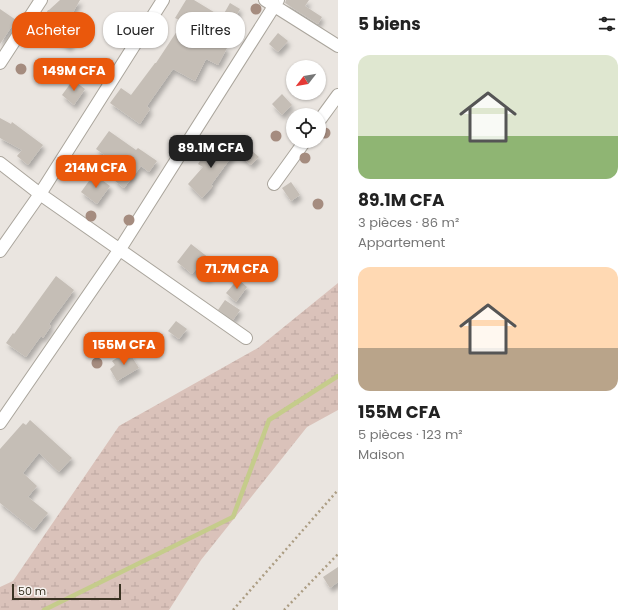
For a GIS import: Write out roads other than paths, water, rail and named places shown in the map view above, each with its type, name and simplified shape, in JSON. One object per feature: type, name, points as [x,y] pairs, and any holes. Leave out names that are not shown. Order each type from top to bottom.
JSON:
[{"type":"street","points":[[0,62],[41,0]]},
{"type":"street","points":[[0,251],[40,194],[163,0]]},
{"type":"street","points":[[0,423],[120,249],[273,2],[338,46]]},
{"type":"street","points":[[326,111],[338,95]]},
{"type":"street","points":[[274,184],[300,148]]},
{"type":"street","points":[[0,163],[40,194],[246,338]]},
{"type":"waterway","points":[[44,610],[233,517],[269,420],[338,376]]}]
